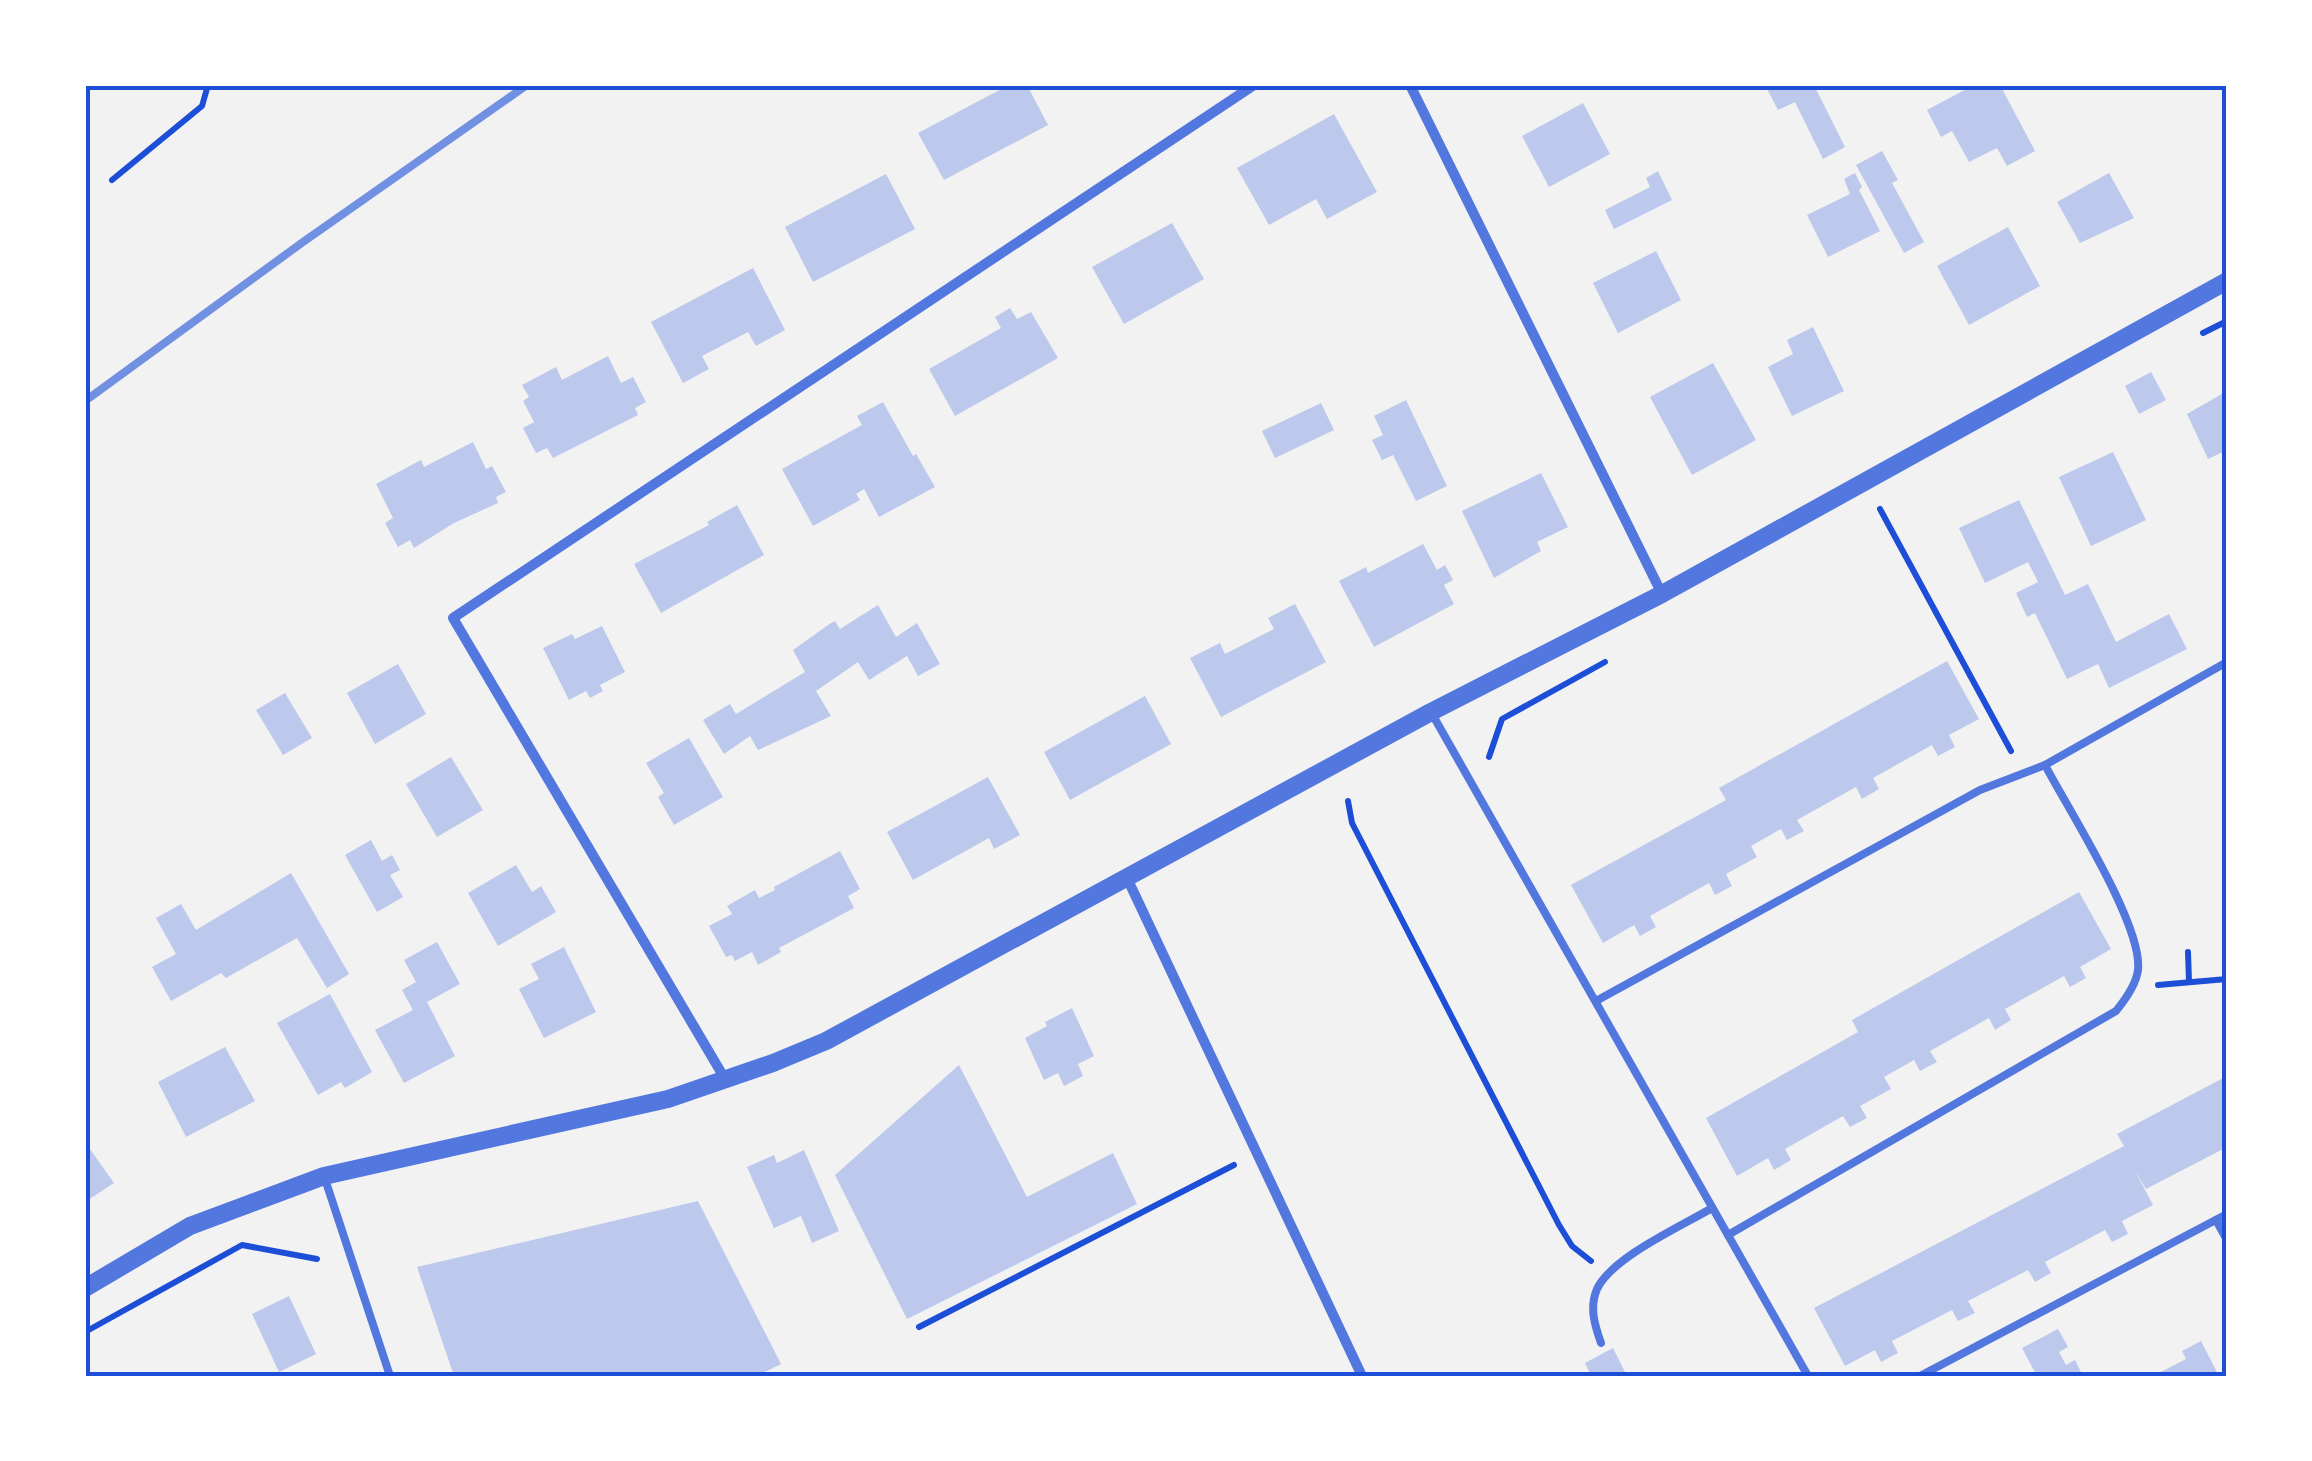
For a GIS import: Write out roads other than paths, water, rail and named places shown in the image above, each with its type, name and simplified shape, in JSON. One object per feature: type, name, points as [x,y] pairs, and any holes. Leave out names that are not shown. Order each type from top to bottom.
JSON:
[{"type":"street","points":[[725,1080],[452,618],[1254,85]]},
{"type":"street","points":[[1410,85],[1662,594]]},
{"type":"street","points":[[85,1288],[190,1226],[324,1176],[668,1099],[826,1040],[1431,712],[1662,594],[2227,281]]},
{"type":"street","points":[[1127,878],[1362,1376]]},
{"type":"lane","points":[[1596,1001],[1980,790],[2045,765],[2227,662]]},
{"type":"lane","points":[[1431,712],[1808,1376]]},
{"type":"lane","points":[[1728,1235],[2116,1010],[2132,987],[2138,970],[2131,928],[2045,765]]},
{"type":"lane","points":[[324,1176],[390,1376]]},
{"type":"lane","points":[[1601,1343],[1593,1306],[1597,1290],[1608,1274],[1712,1208]]},
{"type":"lane","points":[[1920,1376],[2227,1214]]},
{"type":"lane","points":[[2216,1220],[2227,1240]]},
{"type":"railway","points":[[85,401],[527,85]]}]
